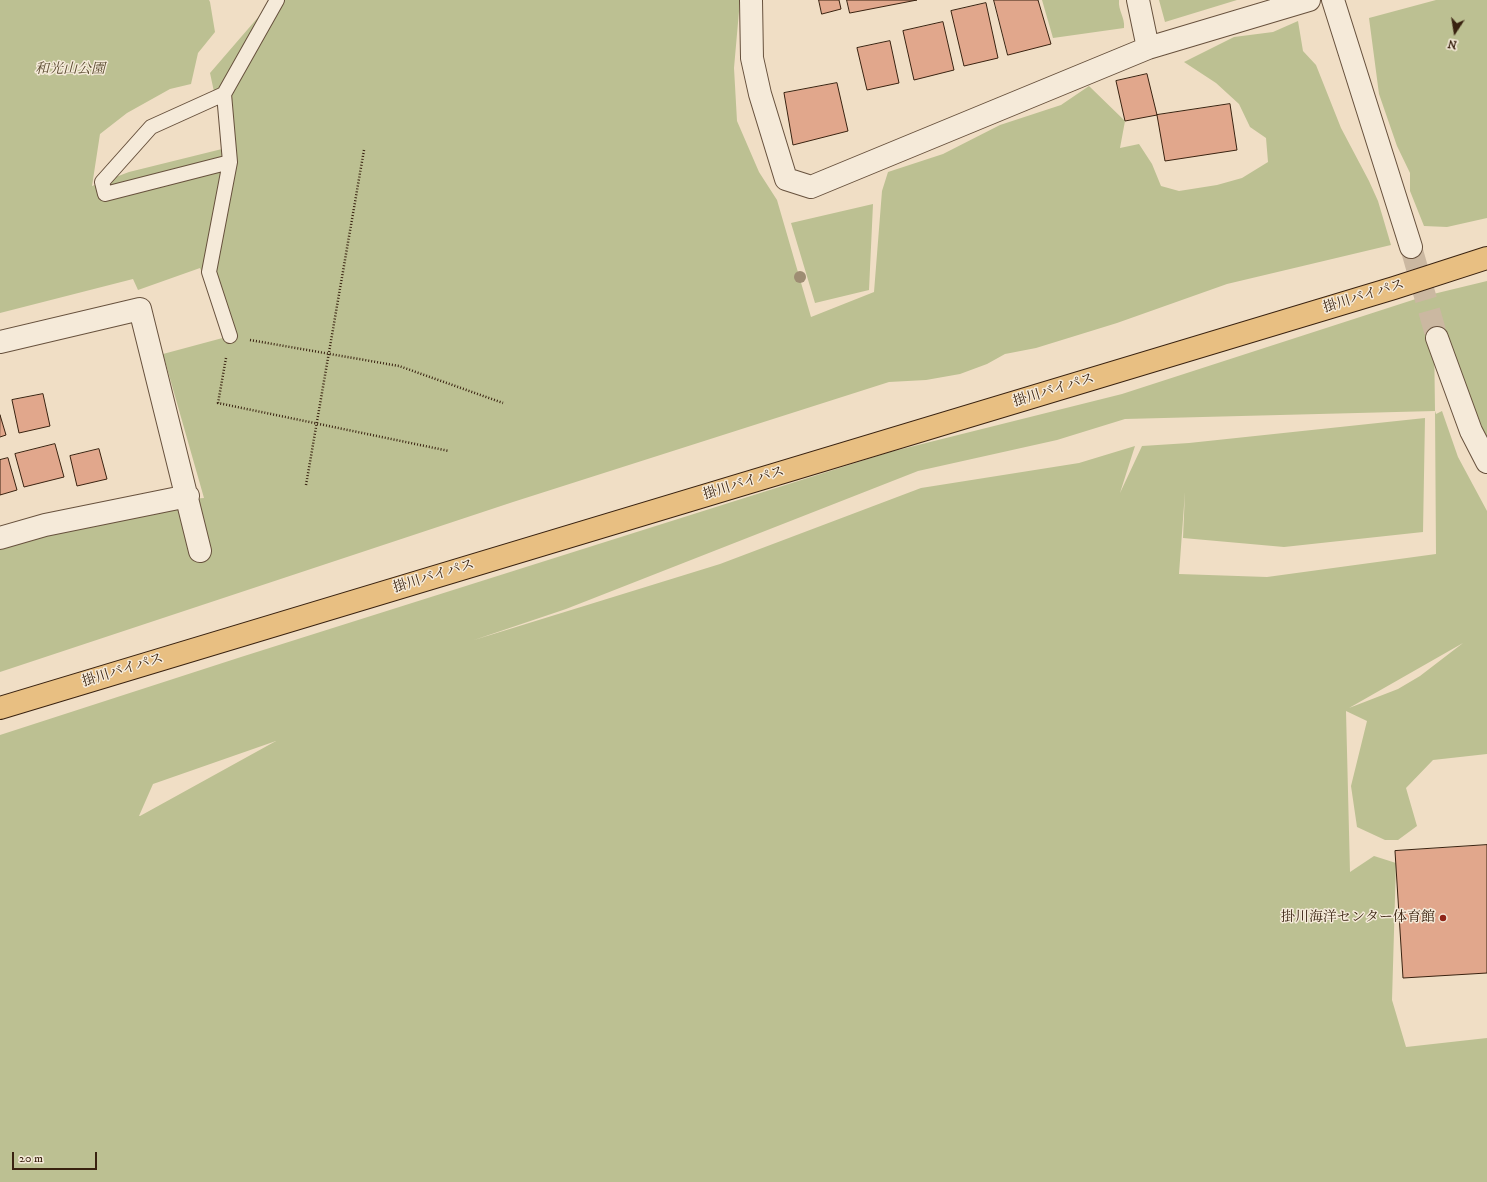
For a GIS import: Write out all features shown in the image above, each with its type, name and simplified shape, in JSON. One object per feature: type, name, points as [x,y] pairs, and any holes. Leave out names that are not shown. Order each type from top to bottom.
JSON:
[{"type":"highway","name":"掛川バイパス","points":[[0,708],[1394,288],[1487,258]]},
{"type":"street","points":[[751,0],[752,58],[760,94],[786,180],[810,187],[1148,48],[1309,0]]},
{"type":"street","points":[[1138,0],[1148,48]]},
{"type":"street","points":[[1333,0],[1410,247]]},
{"type":"street","points":[[0,342],[140,309],[188,496],[200,551]]},
{"type":"street","points":[[1437,338],[1471,431],[1487,462]]},
{"type":"street","points":[[0,538],[45,525],[188,496]]},
{"type":"lane","points":[[230,336],[209,272],[230,162],[224,94],[277,0]]},
{"type":"lane","points":[[224,94],[151,127],[102,182],[105,194],[230,162]]},
{"type":"path","points":[[306,485],[364,150]]},
{"type":"path","points":[[449,451],[218,403],[230,336],[399,366],[503,403]]},
{"type":"green space","name":"和光山公園","points":[[0,0],[209,0],[210,2],[215,32],[198,53],[191,84],[170,89],[127,113],[100,134],[92,186],[129,172],[226,148],[210,73],[273,0],[740,0],[734,68],[737,121],[759,172],[777,200],[811,317],[874,292],[882,191],[888,172],[943,154],[1000,125],[1061,105],[1089,86],[1125,121],[1120,148],[1139,144],[1152,164],[1161,186],[1179,191],[1217,185],[1242,178],[1268,162],[1266,138],[1250,127],[1239,104],[1216,83],[1184,62],[1234,37],[1273,32],[1298,21],[1303,51],[1316,65],[1341,128],[1369,181],[1378,201],[1391,245],[1227,284],[1117,323],[1036,348],[1005,354],[987,364],[960,374],[926,380],[889,382],[513,502],[0,672],[0,548],[165,501],[204,498],[163,354],[230,336],[200,268],[138,290],[133,279],[0,313]]},
{"type":"green space","points":[[1042,0],[1119,0],[1124,21],[1124,28],[1053,38]]},
{"type":"green space","points":[[1159,0],[1237,0],[1165,22]]},
{"type":"green space","points":[[1436,0],[1487,0],[1487,218],[1447,227],[1424,226],[1410,191],[1410,173],[1397,146],[1379,94],[1369,18]]},
{"type":"green space","points":[[873,204],[869,290],[815,303],[791,223]]},
{"type":"green space","points":[[1487,281],[1487,440],[1473,404],[1428,311],[1434,334],[1435,411],[1436,414],[1442,411],[1458,457],[1487,511],[1487,754],[1433,760],[1406,788],[1417,826],[1398,840],[1385,840],[1357,827],[1351,786],[1367,721],[1346,711],[1350,872],[1374,856],[1396,863],[1392,1000],[1406,1047],[1487,1038],[1487,1182],[0,1182],[0,735],[241,657],[890,452],[1122,394],[1425,296]],"holes":[[[1435,411],[1436,554],[1267,577],[1179,574],[1185,492],[1183,538],[1284,547],[1423,532],[1425,418],[1189,443],[1142,446],[1120,493],[1135,446],[1079,463],[921,488],[720,564],[474,640],[566,609],[918,471],[1057,440],[1125,419]],[[1463,643],[1420,676],[1398,689],[1349,708]],[[276,741],[139,816],[153,784]]]},
{"type":"building","points":[[819,0],[839,0],[841,9],[822,14]]},
{"type":"building","points":[[847,0],[917,0],[850,13]]},
{"type":"building","points":[[994,0],[1038,0],[1051,44],[1008,55]]},
{"type":"building","points":[[986,3],[998,58],[964,66],[951,11]]},
{"type":"building","points":[[943,22],[954,70],[914,80],[903,31]]},
{"type":"building","points":[[890,41],[899,83],[867,90],[857,48]]},
{"type":"building","points":[[1147,74],[1157,115],[1125,121],[1116,81]]},
{"type":"building","points":[[837,83],[848,131],[793,145],[784,93]]},
{"type":"building","points":[[1230,104],[1237,150],[1165,161],[1157,115]]},
{"type":"building","points":[[43,394],[50,426],[19,433],[12,400]]},
{"type":"building","points":[[0,415],[6,435],[0,437]]},
{"type":"building","points":[[55,444],[64,477],[24,487],[15,454]]},
{"type":"building","points":[[99,449],[107,479],[77,486],[70,456]]},
{"type":"building","points":[[8,458],[17,490],[0,495],[0,460]]},
{"type":"building","name":"掛川海洋センター体育館","points":[[1487,845],[1487,973],[1403,978],[1395,851]]},
{"type":"tunnel","points":[[1411,247],[1437,338]]},
{"type":"place","name":"掛川海洋センター体育館","points":[[1443,918]]}]
